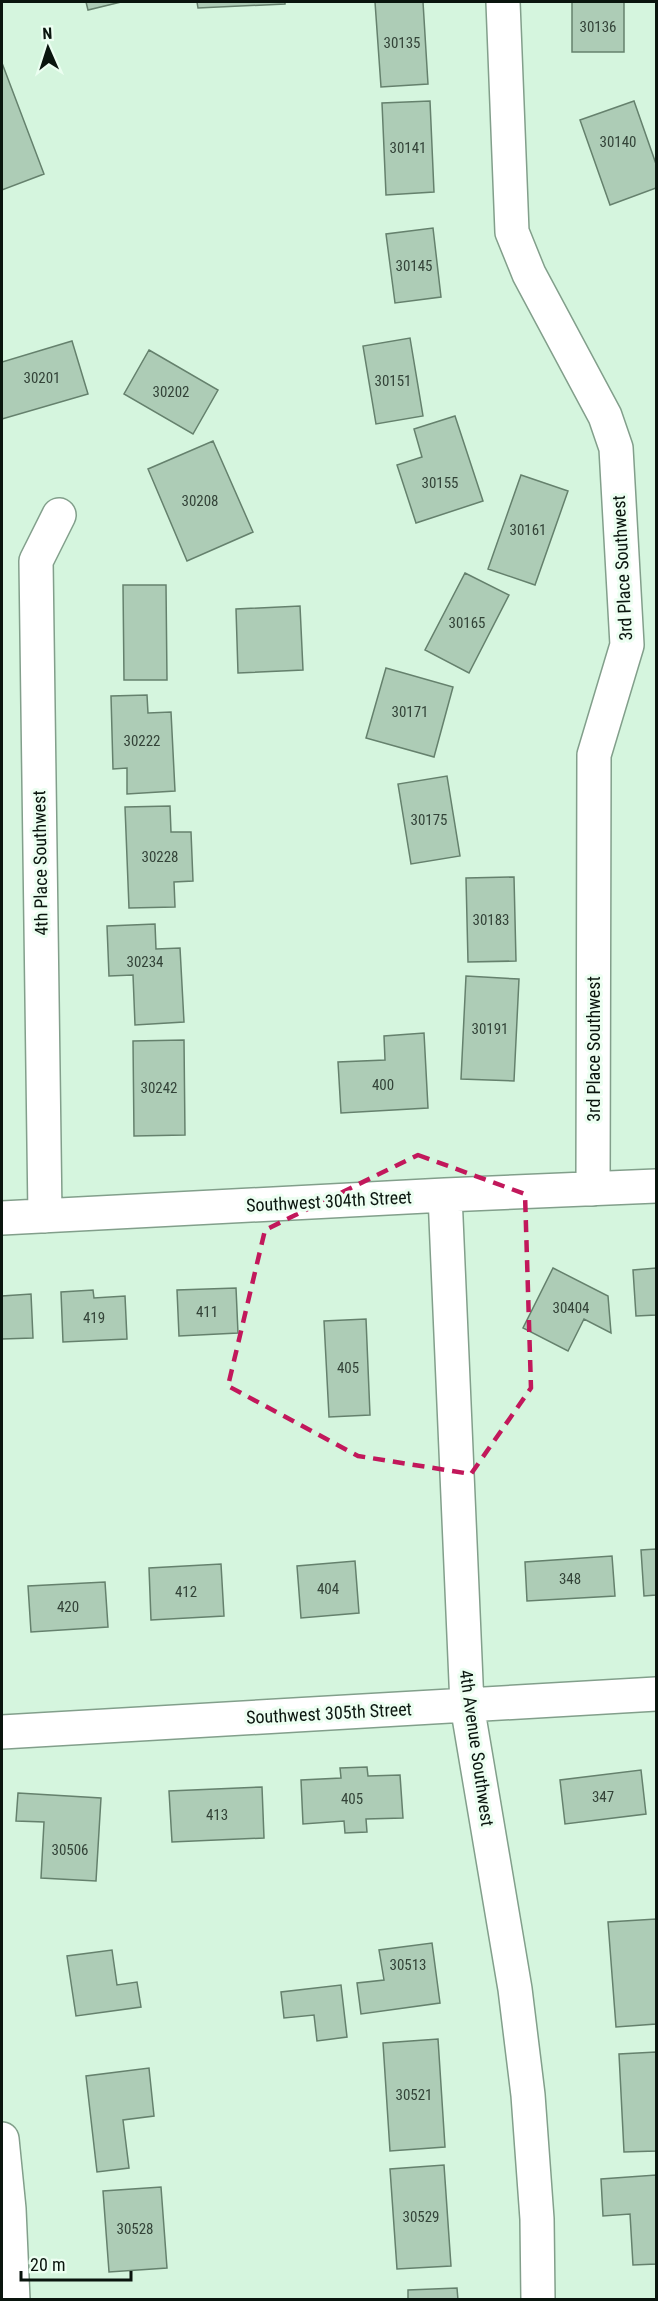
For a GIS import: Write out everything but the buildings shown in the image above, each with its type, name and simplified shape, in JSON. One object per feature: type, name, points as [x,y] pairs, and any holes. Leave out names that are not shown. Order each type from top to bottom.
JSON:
[{"type":"street","name":"3rd Place Southwest","points":[[502,2],[512,232],[529,274],[605,416],[616,448],[627,645],[594,756],[593,1189]]},
{"type":"street","name":"4th Place Southwest","points":[[45,1216],[36,561],[59,515]]},
{"type":"street","name":"Southwest 304th Street","points":[[2,1218],[657,1186]]},
{"type":"street","name":"4th Avenue Southwest","points":[[445,1195],[467,1705],[515,1989],[528,2095],[537,2219],[538,2300]]},
{"type":"street","name":"Southwest 305th Street","points":[[2,1732],[657,1694]]},
{"type":"street","points":[[2,2139],[9,2210],[13,2300]]},
{"type":"highlighted area","points":[[418,1155],[525,1194],[531,1388],[471,1474],[358,1456],[228,1386],[265,1230]]}]
